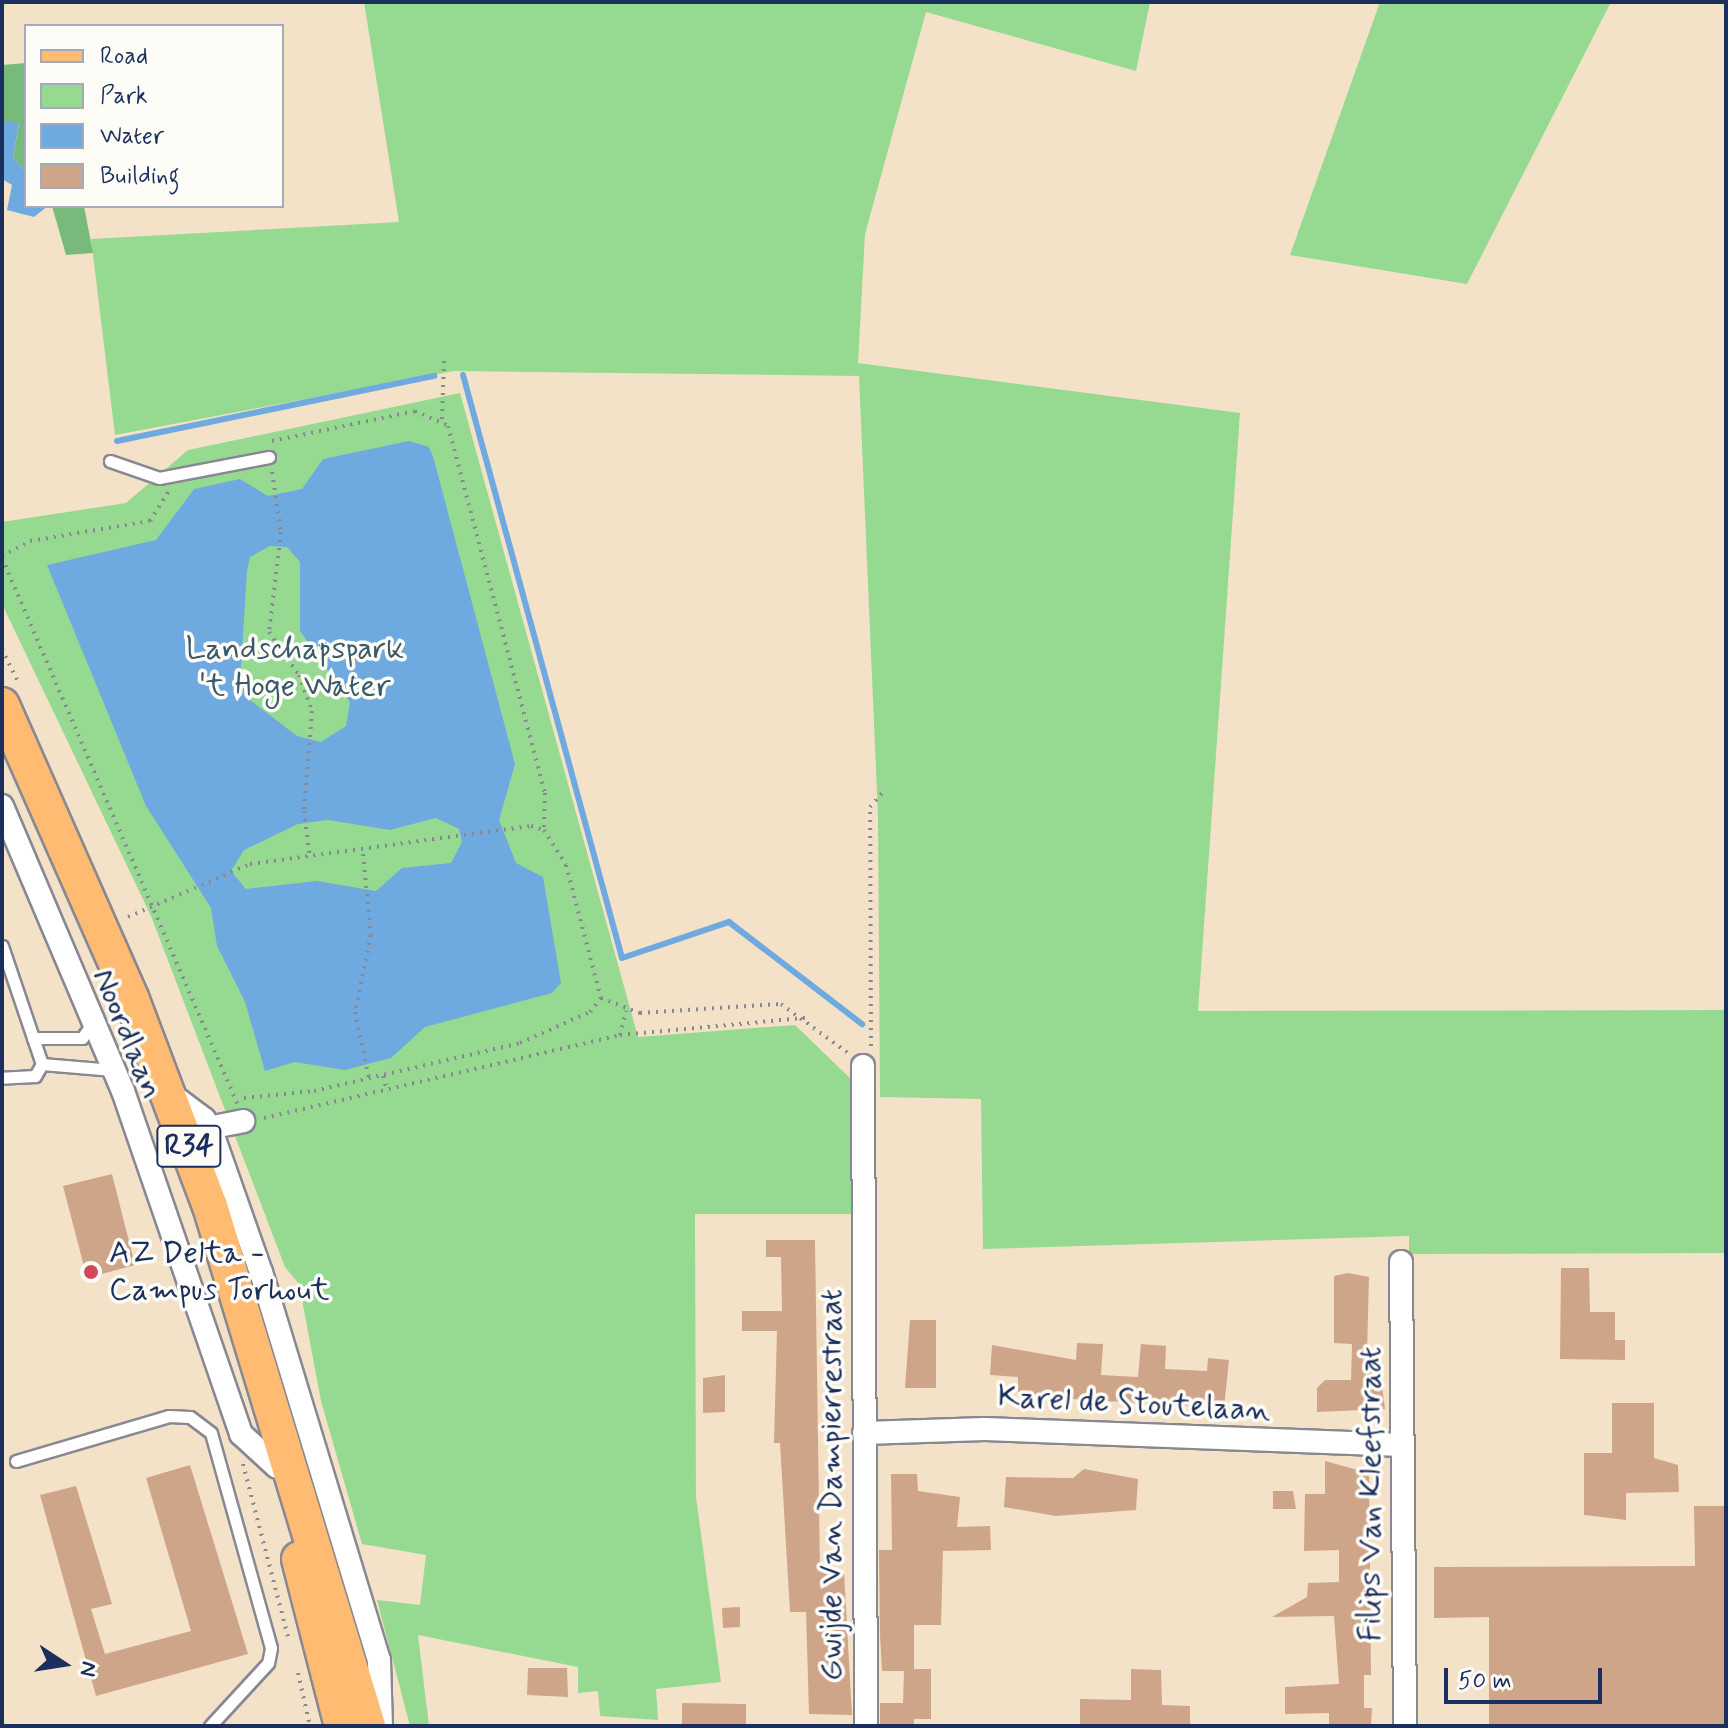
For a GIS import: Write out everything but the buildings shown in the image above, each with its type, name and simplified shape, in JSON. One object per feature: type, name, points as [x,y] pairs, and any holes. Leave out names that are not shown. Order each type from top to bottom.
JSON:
[{"type":"main road","name":"Noordlaan","points":[[2,705],[168,1092],[252,1330],[368,1726]]},
{"type":"main road","name":"Noordlaan","points":[[2,745],[147,1081],[277,1467],[342,1726]]},
{"type":"street","name":"Noordlaan","points":[[2,806],[114,1070],[241,1434],[277,1467]]},
{"type":"street","name":"Gwijde Van Dampierrestraat","points":[[863,1066],[866,1726]]},
{"type":"street","name":"Noordlaan","points":[[168,1092],[202,1120]]},
{"type":"street","points":[[240,1111],[202,1120],[278,1324],[367,1617],[382,1674],[381,1726]]},
{"type":"street","name":"Filips Van Kleefstraat","points":[[1401,1262],[1405,1726]]},
{"type":"street","name":"Karel de Stoutelaan","points":[[864,1433],[985,1429],[1402,1445]]},
{"type":"lane","points":[[110,461],[150,478],[269,457]]},
{"type":"lane","points":[[2,946],[42,1064],[35,1076],[2,1078]]},
{"type":"lane","points":[[33,1038],[73,1040],[94,1021]]},
{"type":"lane","points":[[42,1064],[114,1070]]},
{"type":"lane","points":[[16,1461],[169,1416],[190,1417],[211,1433],[271,1648],[268,1663],[210,1726]]},
{"type":"path","points":[[444,360],[442,419],[545,793],[544,830],[566,865],[601,998],[626,1011],[772,1002],[805,1018],[863,1066],[875,1019],[870,807],[882,793]]},
{"type":"path","points":[[266,442],[415,411],[442,419]]},
{"type":"path","points":[[176,474],[150,521],[30,541],[2,557],[157,903],[240,1111]]},
{"type":"path","points":[[275,485],[279,549],[269,632],[307,692],[312,737],[306,826],[310,859]]},
{"type":"path","points":[[128,917],[237,868],[363,853],[449,840],[502,828],[544,830]]},
{"type":"path","points":[[363,853],[371,935],[356,1002],[360,1042],[369,1079]]},
{"type":"path","points":[[202,1120],[520,1043],[590,1012],[601,998]]},
{"type":"path","points":[[620,1035],[626,1011]]},
{"type":"path","points":[[240,1111],[387,1091],[620,1035],[805,1018]]},
{"type":"path","points":[[383,1076],[387,1091]]},
{"type":"path","points":[[241,1434],[291,1645]]},
{"type":"path","points":[[295,1660],[310,1726]]},
{"type":"green space","points":[[364,2],[1150,2],[1136,71],[926,12],[865,234],[858,363],[1240,413],[1198,1011],[1726,1010],[1726,1253],[1409,1254],[1409,1236],[983,1249],[981,1099],[880,1097],[878,816],[859,376],[454,371],[115,435],[91,239],[399,222]]},
{"type":"green space","points":[[1380,2],[1611,2],[1467,284],[1290,255]]},
{"type":"green space","points":[[24,63],[24,170],[13,158],[19,124],[2,121],[2,65]]},
{"type":"green space","points":[[53,208],[84,208],[93,253],[66,255]]},
{"type":"green space","name":"Landschapspark 't Hoge Water","points":[[460,393],[638,1037],[795,1025],[853,1081],[854,1214],[695,1214],[696,1497],[721,1682],[656,1689],[658,1720],[600,1716],[598,1691],[578,1693],[578,1667],[418,1635],[429,1726],[410,1726],[377,1600],[420,1605],[426,1555],[362,1544],[321,1401],[299,1284],[285,1267],[151,916],[2,604],[2,522],[126,503],[188,450]]},
{"type":"water","points":[[2,121],[19,123],[13,158],[24,170],[24,208],[45,208],[34,217],[7,210],[12,185],[2,179]]},
{"type":"water","points":[[409,441],[429,447],[515,764],[499,820],[516,863],[543,877],[561,983],[552,993],[425,1027],[391,1058],[345,1070],[295,1062],[265,1071],[245,1002],[217,946],[211,908],[146,806],[47,565],[156,540],[194,489],[240,479],[268,496],[302,489],[323,459]],"holes":[[[270,546],[287,547],[300,562],[300,631],[350,702],[346,726],[321,742],[297,736],[250,700],[240,682],[250,557]],[[436,818],[459,829],[462,842],[451,863],[402,868],[376,891],[317,881],[246,889],[231,871],[244,850],[298,824],[328,820],[390,830]]]},
{"type":"waterway","points":[[463,375],[622,958],[729,922],[862,1024]]},
{"type":"waterway","points":[[117,441],[434,376]]},
{"type":"place","name":"AZ Delta - Campus Torhout","points":[[91,1272]]}]
